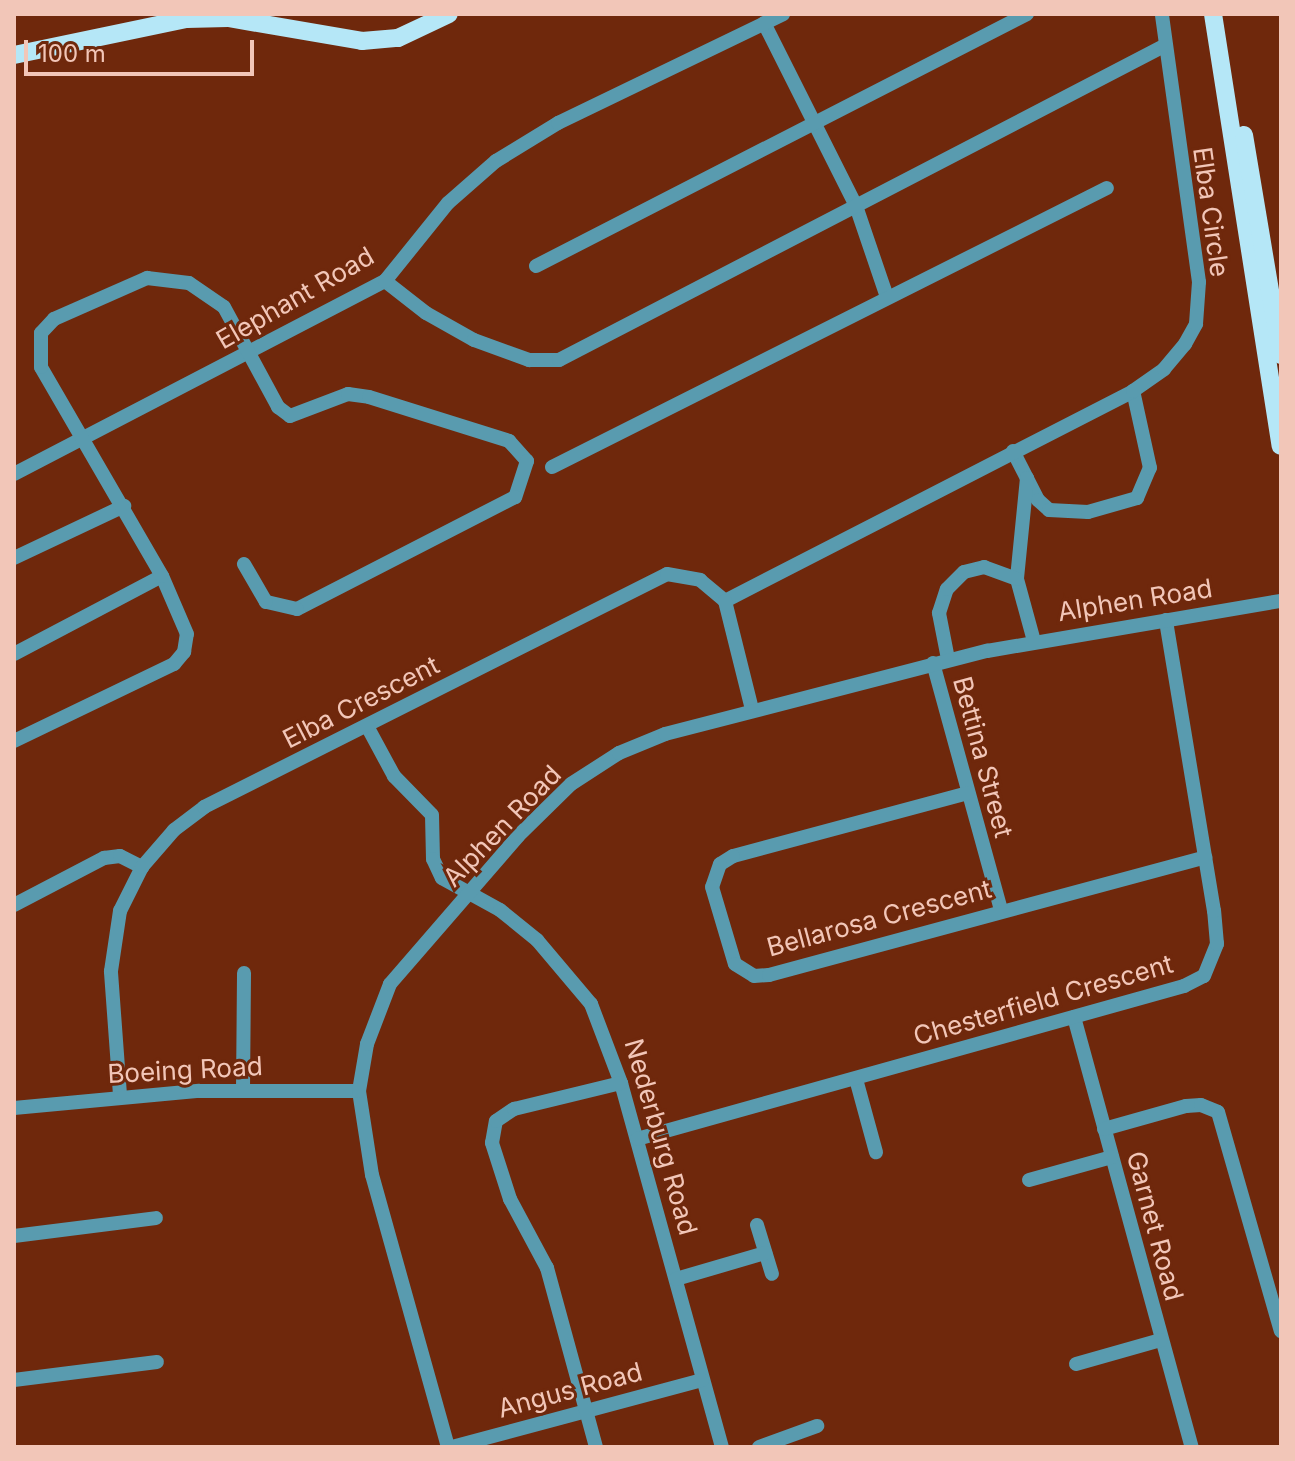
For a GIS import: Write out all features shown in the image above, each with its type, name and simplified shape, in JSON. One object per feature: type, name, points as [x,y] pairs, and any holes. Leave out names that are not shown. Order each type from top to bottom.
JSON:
[{"type":"main road","points":[[14,55],[186,19],[228,18],[362,41],[398,38],[449,14]]},
{"type":"main road","points":[[1213,14],[1281,446]]},
{"type":"main road","points":[[1225,14],[1281,355]]},
{"type":"street","name":"Elephant Road","points":[[14,474],[385,281],[448,203],[496,161],[558,123],[783,14]]},
{"type":"street","points":[[536,266],[1027,14]]},
{"type":"street","name":"Elba Circle","points":[[725,601],[1133,391],[1164,369],[1185,344],[1200,305],[1162,14]]},
{"type":"street","points":[[764,23],[856,206],[887,297]]},
{"type":"street","points":[[385,281],[426,313],[474,340],[529,360],[559,360],[1164,46]]},
{"type":"street","points":[[552,467],[1107,188]]},
{"type":"street","points":[[14,741],[174,664],[184,652],[187,634],[162,576],[124,506],[82,440],[38,351],[41,333],[81,303],[147,278],[179,280],[209,293],[224,307],[252,352],[278,407],[290,416],[348,394],[369,397],[509,441],[527,461],[515,497],[297,609],[266,602],[244,564]]},
{"type":"street","points":[[1013,451],[1038,500],[1066,513],[1119,507],[1137,498],[1150,468],[1133,391]]},
{"type":"street","points":[[1027,478],[1017,579],[1034,641]]},
{"type":"street","points":[[14,558],[124,506]]},
{"type":"street","points":[[948,659],[939,613],[947,589],[964,572],[984,567],[1017,579]]},
{"type":"street","name":"Elba Crescent","points":[[120,1095],[113,941],[120,911],[142,867],[174,830],[204,807],[667,574],[700,580],[725,601]]},
{"type":"street","points":[[14,654],[162,576]]},
{"type":"street","points":[[725,601],[752,709]]},
{"type":"street","name":"Alphen Road","points":[[450,1447],[372,1175],[359,1091],[367,1044],[390,984],[470,891],[571,784],[619,753],[665,734],[752,709],[948,659],[1034,641],[1281,601]]},
{"type":"street","name":"Chesterfield Crescent","points":[[637,1139],[1074,1017],[1204,976],[1217,944],[1166,620]]},
{"type":"street","name":"Bettina Street","points":[[933,663],[1001,910]]},
{"type":"street","name":"Nederburg Road","points":[[367,726],[394,776],[432,815],[436,869],[453,886],[470,891],[537,940],[566,969],[591,1004],[621,1083],[722,1447]]},
{"type":"street","name":"Bellarosa Crescent","points":[[968,793],[733,856],[713,875],[712,887],[735,964],[754,976],[1205,857]]},
{"type":"street","points":[[14,905],[104,858],[120,856],[142,867]]},
{"type":"street","points":[[243,1090],[244,973]]},
{"type":"street","name":"Garnet Road","points":[[1074,1017],[1192,1447]]},
{"type":"street","points":[[856,1079],[876,1152]]},
{"type":"street","points":[[596,1447],[547,1268],[510,1199],[492,1143],[496,1121],[514,1109],[621,1083]]},
{"type":"street","name":"Boeing Road","points":[[14,1108],[120,1095],[243,1090],[359,1091]]},
{"type":"street","points":[[1104,1129],[1186,1106],[1201,1105],[1218,1112],[1281,1331]]},
{"type":"street","points":[[1029,1180],[1112,1157]]},
{"type":"street","points":[[14,1236],[156,1218]]},
{"type":"street","points":[[757,1225],[772,1274]]},
{"type":"street","points":[[676,1279],[765,1253]]},
{"type":"street","points":[[1076,1364],[1161,1340]]},
{"type":"street","points":[[14,1380],[157,1362]]},
{"type":"street","name":"Angus Road","points":[[450,1447],[587,1408],[702,1380]]},
{"type":"street","points":[[759,1447],[817,1426]]}]
